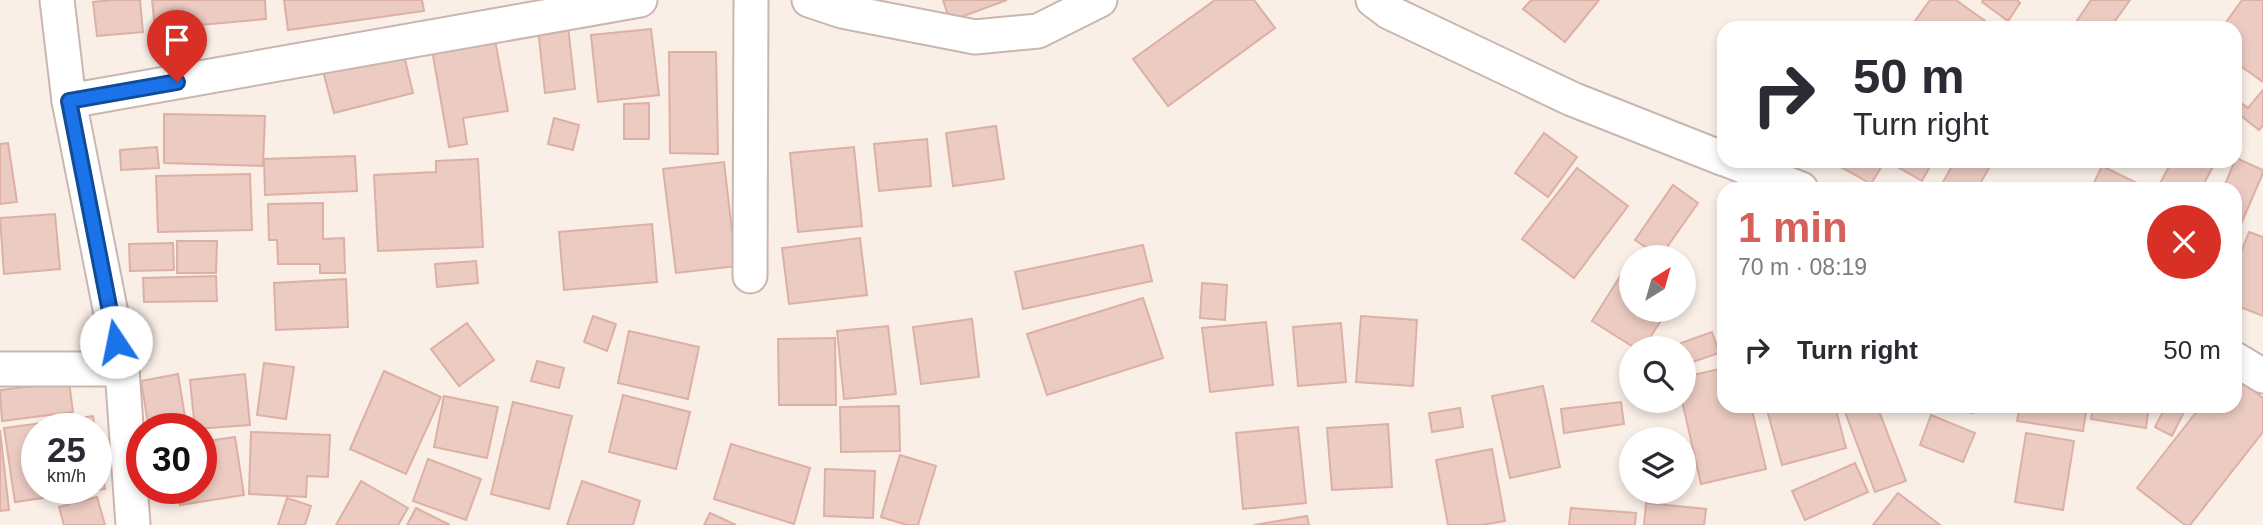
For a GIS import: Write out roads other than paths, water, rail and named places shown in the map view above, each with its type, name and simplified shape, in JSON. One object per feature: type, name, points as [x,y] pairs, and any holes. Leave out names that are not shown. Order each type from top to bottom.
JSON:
[{"type":"street","points":[[57,0],[69,101],[122,369],[133,525]]},
{"type":"street","points":[[69,101],[640,0]]},
{"type":"street","points":[[750,276],[751,0]]},
{"type":"street","points":[[808,0],[842,11],[975,37],[1038,31],[1100,0]]},
{"type":"street","points":[[1373,0],[1389,12],[1572,99],[1717,156]]},
{"type":"street","points":[[1748,168],[1783,182]]},
{"type":"street","points":[[2242,363],[2263,376]]},
{"type":"street","points":[[0,369],[122,369]]}]
